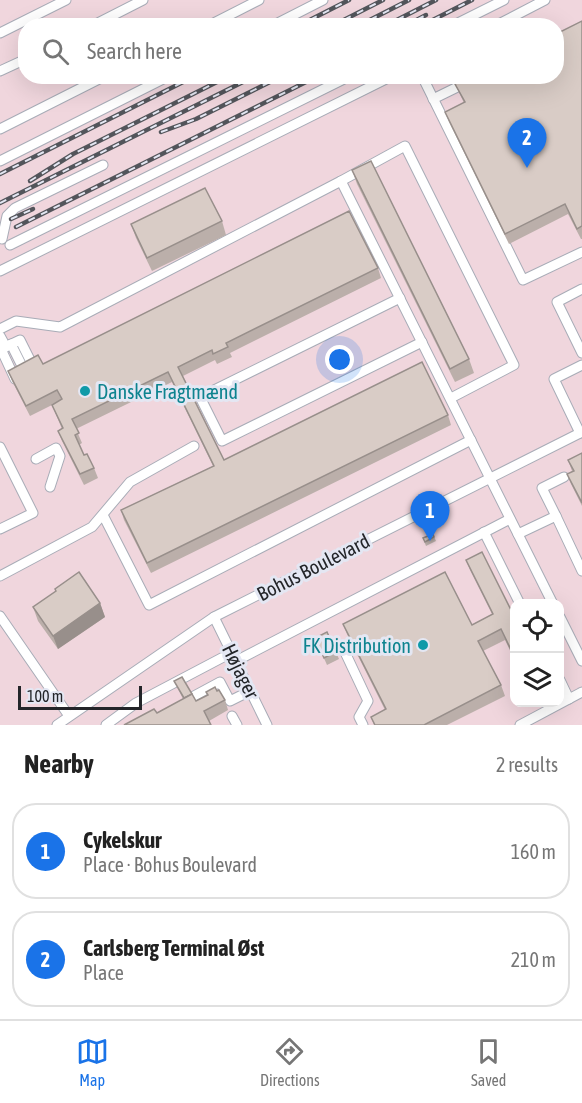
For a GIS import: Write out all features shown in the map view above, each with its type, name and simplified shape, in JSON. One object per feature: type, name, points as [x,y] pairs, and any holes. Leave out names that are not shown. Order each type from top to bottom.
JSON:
[{"type":"street","points":[[30,18],[66,0]]},
{"type":"street","points":[[108,18],[143,0]]},
{"type":"street","points":[[224,18],[259,0]]},
{"type":"street","points":[[288,18],[323,0]]},
{"type":"street","points":[[468,18],[504,0]]},
{"type":"street","points":[[511,18],[546,0]]},
{"type":"street","points":[[0,33],[18,24]]},
{"type":"street","points":[[0,71],[18,63]]},
{"type":"street","points":[[0,129],[89,84]]},
{"type":"street","points":[[0,160],[153,84]]},
{"type":"street","points":[[10,245],[334,84]]},
{"type":"street","points":[[0,271],[376,84]]},
{"type":"street","points":[[426,84],[523,280],[582,252]]},
{"type":"street","points":[[433,99],[464,84]]},
{"type":"street","points":[[0,329],[16,321],[60,327],[405,146],[514,365],[451,398]]},
{"type":"street","points":[[19,261],[10,245],[1,238],[7,216],[15,208],[103,165]]},
{"type":"street","points":[[342,181],[551,599]]},
{"type":"street","points":[[582,289],[557,302],[582,353]]},
{"type":"street","points":[[400,298],[200,398],[222,441],[422,342]]},
{"type":"street","points":[[0,336],[10,344],[30,372]]},
{"type":"street","points":[[10,344],[1,349],[15,380]]},
{"type":"street","points":[[581,432],[554,378],[582,364]]},
{"type":"street","name":"Bohus Boulevard","points":[[57,725],[214,617],[581,432]]},
{"type":"street","points":[[103,515],[149,605],[471,440]]},
{"type":"street","points":[[0,576],[92,527],[130,482],[194,446]]},
{"type":"street","points":[[0,447],[33,513],[0,529]]},
{"type":"street","points":[[36,459],[56,448],[60,456],[50,487]]},
{"type":"street","points":[[564,477],[542,488],[582,571]]},
{"type":"street","points":[[518,534],[556,516]]},
{"type":"street","points":[[106,725],[136,703],[510,519]]},
{"type":"street","points":[[484,532],[518,599]]},
{"type":"street","points":[[0,616],[69,716]]},
{"type":"street","name":"Højager","points":[[214,617],[267,725]]},
{"type":"street","points":[[564,625],[582,661]]},
{"type":"street","points":[[343,648],[369,701],[360,717],[363,725]]},
{"type":"street","points":[[194,696],[220,682],[231,701],[250,691]]},
{"type":"street","points":[[564,688],[569,699]]},
{"type":"street","points":[[520,725],[582,692]]},
{"type":"street","points":[[232,716],[237,725]]},
{"type":"shaded area","points":[[0,0],[582,0],[582,725],[0,725]]},
{"type":"building","points":[[582,21],[582,226],[577,229],[565,204],[505,234],[445,112],[465,102],[455,84],[564,84],[564,30]]},
{"type":"building","points":[[371,161],[469,359],[450,369],[352,170]]},
{"type":"building","points":[[205,188],[222,221],[147,258],[131,224]]},
{"type":"building","name":"Danske Fragtmænd","points":[[349,211],[378,268],[226,343],[228,347],[213,354],[212,350],[178,367],[224,460],[422,362],[448,415],[147,563],[121,510],[214,466],[168,372],[72,419],[79,433],[75,435],[84,455],[87,454],[94,468],[80,474],[58,431],[63,428],[52,405],[62,399],[57,390],[26,406],[8,371],[38,355],[43,364]]},
{"type":"building","points":[[582,453],[582,503],[567,474],[574,471],[568,460]]},
{"type":"building","points":[[433,534],[434,537],[425,542],[423,538]]},
{"type":"building","name":"FK Distribution","points":[[482,552],[510,608],[510,648],[501,629],[478,641],[501,685],[424,725],[375,725],[371,717],[386,709],[343,624],[445,572],[472,625],[493,614],[466,560]]},
{"type":"building","points":[[79,572],[100,603],[53,636],[33,607]]},
{"type":"building","points":[[327,632],[336,652],[324,658],[315,638]]},
{"type":"building","points":[[182,677],[192,694],[184,698],[174,681]]},
{"type":"building","points":[[215,687],[225,700],[204,711],[211,725],[124,725],[154,709],[157,713],[192,694],[196,701],[208,695],[206,692]]},
{"type":"railway","points":[[314,18],[349,0]]},
{"type":"railway","points":[[348,18],[383,0]]},
{"type":"railway","points":[[374,18],[409,0]]},
{"type":"railway","points":[[401,18],[436,0]]},
{"type":"railway","points":[[437,18],[472,0]]},
{"type":"railway","points":[[420,18],[426,15]]},
{"type":"railway","points":[[0,174],[179,84]]},
{"type":"railway","points":[[30,181],[73,154],[213,84]]},
{"type":"railway","points":[[0,203],[239,84]]},
{"type":"railway","points":[[161,132],[196,119],[266,84]]},
{"type":"railway","points":[[16,227],[302,84]]},
{"type":"railway","points":[[11,219],[33,209]]},
{"type":"place","name":"Carlsberg Terminal Øst","points":[[527,168]]},
{"type":"place","name":"Danske Fragtmænd","points":[[85,391]]},
{"type":"place","name":"Cykelskur","points":[[430,541]]},
{"type":"place","name":"FK Distribution","points":[[423,645]]}]
